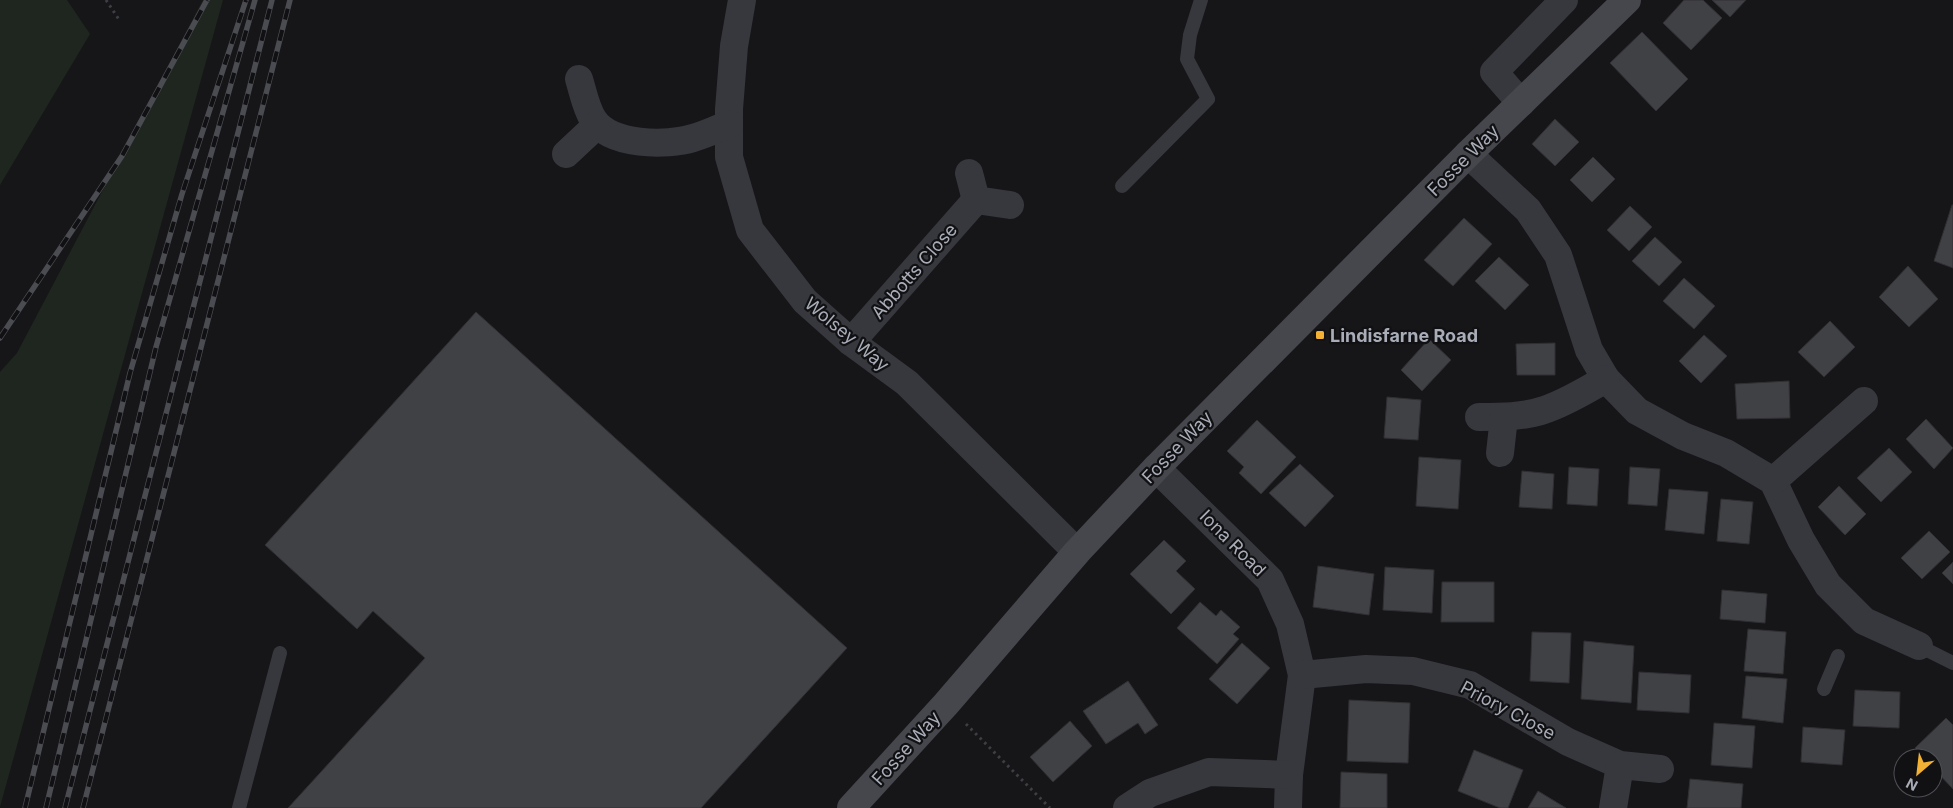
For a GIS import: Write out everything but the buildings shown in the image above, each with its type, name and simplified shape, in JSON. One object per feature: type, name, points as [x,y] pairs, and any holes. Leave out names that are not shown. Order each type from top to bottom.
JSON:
[{"type":"street","name":"Wolsey Way","points":[[742,0],[734,46],[729,157],[750,230],[805,301],[851,342],[906,383],[1077,552]]},
{"type":"street","points":[[1521,103],[1494,72],[1564,0]]},
{"type":"street","name":"Fosse Way","points":[[851,808],[946,704],[1077,552],[1156,468],[1468,154],[1627,0]]},
{"type":"street","points":[[579,79],[592,118],[597,125],[617,137],[657,143],[692,139],[729,124]]},
{"type":"street","points":[[566,154],[597,125]]},
{"type":"street","points":[[1468,154],[1528,210],[1558,255],[1589,350],[1606,379],[1637,411],[1683,436],[1726,453],[1772,481],[1801,540],[1828,585],[1864,621],[1919,646]]},
{"type":"street","points":[[969,173],[976,200],[1010,204]]},
{"type":"street","name":"Abbotts Close","points":[[851,342],[976,200]]},
{"type":"street","points":[[1500,453],[1491,417],[1542,411],[1566,401],[1606,379]]},
{"type":"street","points":[[1772,481],[1864,401]]},
{"type":"street","name":"Iona Road","points":[[1156,468],[1270,580],[1290,624],[1302,675],[1289,774],[1288,808]]},
{"type":"street","name":"Priory Close","points":[[1302,675],[1366,670],[1413,671],[1470,686],[1568,742],[1620,766],[1660,769]]},
{"type":"street","points":[[1613,808],[1620,766]]},
{"type":"street","points":[[1127,808],[1150,793],[1209,772],[1289,774]]},
{"type":"lane","points":[[1122,186],[1208,99],[1187,59],[1190,35],[1201,0]]},
{"type":"lane","points":[[1919,646],[1953,663]]},
{"type":"lane","points":[[240,808],[280,653]]},
{"type":"lane","points":[[1824,689],[1838,656]]},
{"type":"path","points":[[106,0],[120,21]]},
{"type":"path","points":[[946,704],[1050,808]]},
{"type":"shaded area","points":[[0,0],[67,0],[90,34],[0,185]]},
{"type":"shaded area","points":[[203,0],[223,0],[0,807],[0,372],[17,353]]},
{"type":"railway","points":[[0,338],[122,156],[207,0]]},
{"type":"railway","points":[[25,808],[130,373],[182,194],[246,0]]},
{"type":"railway","points":[[46,808],[156,347],[255,0]]},
{"type":"railway","points":[[65,808],[272,0]]},
{"type":"railway","points":[[83,808],[290,0]]},
{"type":"place","name":"Lindisfarne Road","points":[[1320,335]]}]
